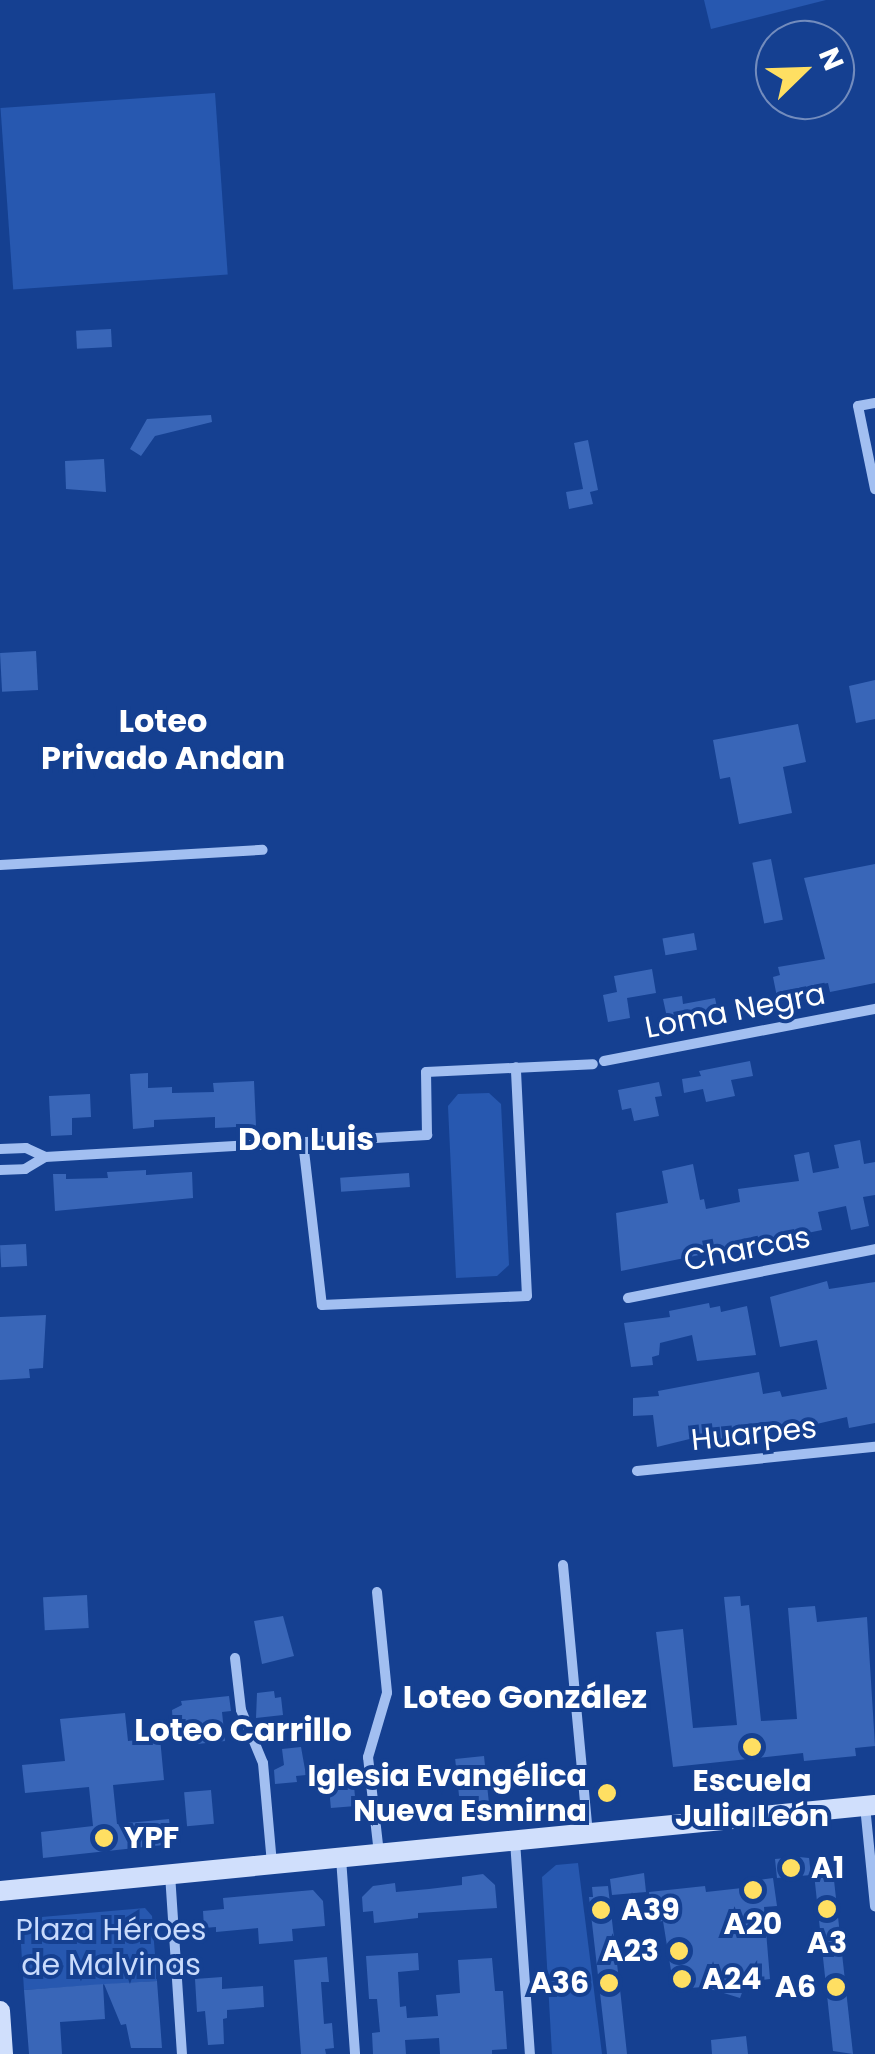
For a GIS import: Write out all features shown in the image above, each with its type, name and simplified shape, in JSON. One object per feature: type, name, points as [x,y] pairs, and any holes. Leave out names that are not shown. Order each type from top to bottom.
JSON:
[{"type":"main road","points":[[0,1891],[870,1806]]},
{"type":"main road","points":[[0,2012],[3,2054]]},
{"type":"street","points":[[875,403],[858,406],[875,489]]},
{"type":"street","points":[[0,865],[262,850]]},
{"type":"street","name":"Loma Negra","points":[[303,1142],[427,1135],[426,1072],[599,1063],[875,1009]]},
{"type":"street","points":[[0,1170],[25,1169],[45,1157],[303,1142],[322,1305],[527,1296],[516,1067]]},
{"type":"street","points":[[0,1149],[26,1148],[45,1157]]},
{"type":"street","name":"Charcas","points":[[628,1298],[875,1249]]},
{"type":"street","name":"Huarpes","points":[[638,1471],[875,1447]]},
{"type":"street","points":[[563,1566],[588,1834]]},
{"type":"street","points":[[376,1592],[388,1693],[368,1756],[379,1854]]},
{"type":"street","points":[[235,1658],[240,1710],[263,1763],[272,1864]]},
{"type":"street","points":[[870,1806],[875,1906]]},
{"type":"street","points":[[515,1841],[530,2054]]},
{"type":"street","points":[[340,1858],[355,2054]]},
{"type":"street","points":[[170,1874],[182,2054]]},
{"type":"green space","points":[[704,0],[826,0],[711,29]]},
{"type":"green space","points":[[215,93],[228,275],[13,290],[1,108]]},
{"type":"green space","points":[[489,1093],[501,1104],[509,1265],[497,1276],[456,1278],[448,1106],[458,1094]]},
{"type":"green space","points":[[578,1863],[602,2054],[552,2054],[542,1877],[556,1865]]},
{"type":"green space","name":"Plaza Héroes de Malvinas","points":[[145,1908],[152,1916],[157,1981],[24,1990],[20,1929],[30,1918]]},
{"type":"building","points":[[111,329],[112,347],[77,349],[76,331]]},
{"type":"building","points":[[211,415],[212,422],[155,436],[141,456],[130,449],[147,419]]},
{"type":"building","points":[[588,440],[598,490],[590,492],[593,504],[569,509],[566,492],[583,489],[574,443]]},
{"type":"building","points":[[104,459],[106,492],[66,489],[65,461]]},
{"type":"building","points":[[36,651],[38,690],[2,692],[0,653]]},
{"type":"building","points":[[875,680],[875,719],[856,723],[849,686]]},
{"type":"building","points":[[798,724],[806,762],[783,767],[792,813],[739,824],[730,777],[720,779],[713,740]]},
{"type":"building","points":[[771,859],[783,920],[764,923],[752,863]]},
{"type":"building","points":[[875,864],[875,983],[830,992],[828,983],[793,989],[795,999],[778,1002],[773,977],[780,975],[778,967],[825,959],[804,878]]},
{"type":"building","points":[[694,933],[697,950],[665,955],[662,939]]},
{"type":"building","points":[[652,969],[656,993],[627,998],[630,1018],[608,1022],[603,995],[617,992],[614,976]]},
{"type":"building","points":[[682,996],[683,1004],[715,998],[718,1012],[668,1022],[663,999]]},
{"type":"building","points":[[750,1061],[753,1076],[731,1080],[735,1096],[706,1102],[703,1089],[684,1093],[682,1079],[701,1076],[699,1071]]},
{"type":"building","points":[[148,1073],[148,1088],[172,1087],[172,1093],[214,1092],[213,1083],[254,1081],[256,1126],[215,1128],[215,1117],[154,1120],[154,1127],[133,1129],[130,1074]]},
{"type":"building","points":[[659,1082],[662,1096],[655,1097],[659,1116],[634,1121],[631,1108],[622,1110],[618,1090]]},
{"type":"building","points":[[90,1094],[91,1117],[72,1118],[72,1135],[51,1136],[49,1096]]},
{"type":"building","points":[[860,1140],[864,1164],[875,1162],[875,1195],[863,1197],[869,1226],[851,1230],[846,1206],[818,1212],[822,1230],[621,1271],[616,1213],[668,1203],[662,1171],[693,1164],[700,1200],[704,1199],[706,1209],[740,1202],[738,1189],[799,1181],[794,1155],[809,1152],[813,1173],[839,1168],[834,1145]]},
{"type":"building","points":[[146,1170],[146,1175],[192,1172],[193,1198],[55,1211],[53,1174],[66,1174],[66,1179],[108,1178],[107,1172]]},
{"type":"building","points":[[409,1173],[410,1187],[341,1192],[340,1178]]},
{"type":"building","points":[[26,1244],[27,1266],[1,1267],[0,1245]]},
{"type":"building","points":[[827,1281],[829,1289],[875,1282],[875,1423],[849,1428],[847,1417],[786,1431],[785,1426],[719,1439],[718,1432],[657,1447],[653,1415],[633,1416],[633,1398],[659,1396],[658,1391],[759,1372],[763,1394],[780,1391],[782,1397],[827,1389],[817,1340],[780,1347],[770,1297]]},
{"type":"building","points":[[709,1303],[710,1308],[720,1306],[721,1312],[747,1306],[756,1355],[697,1361],[692,1335],[660,1343],[659,1355],[652,1357],[653,1365],[631,1367],[624,1323],[670,1317],[669,1311]]},
{"type":"building","points":[[46,1315],[43,1368],[29,1369],[30,1378],[0,1380],[0,1317]]},
{"type":"building","points":[[87,1595],[89,1628],[45,1630],[43,1597]]},
{"type":"building","points":[[740,1596],[741,1606],[749,1605],[761,1721],[797,1719],[788,1608],[815,1606],[817,1622],[867,1617],[875,1746],[855,1748],[856,1756],[804,1761],[803,1753],[673,1767],[656,1632],[683,1629],[693,1728],[737,1725],[724,1597]]},
{"type":"building","points":[[283,1616],[294,1656],[262,1664],[254,1621]]},
{"type":"building","points":[[274,1691],[275,1698],[281,1697],[283,1715],[256,1718],[257,1693]]},
{"type":"building","points":[[229,1696],[231,1711],[222,1712],[225,1741],[197,1744],[195,1723],[173,1725],[172,1710],[182,1705],[181,1701]]},
{"type":"building","points":[[125,1713],[128,1741],[160,1738],[164,1780],[113,1785],[117,1824],[169,1819],[172,1844],[43,1858],[41,1832],[93,1826],[89,1787],[25,1793],[22,1765],[65,1761],[60,1719]]},
{"type":"building","points":[[301,1747],[306,1775],[296,1776],[297,1782],[275,1784],[274,1770],[284,1765],[282,1749]]},
{"type":"building","points":[[484,1756],[489,1804],[460,1807],[455,1759]]},
{"type":"building","points":[[353,1774],[356,1806],[331,1808],[328,1776]]},
{"type":"building","points":[[211,1790],[214,1824],[187,1826],[184,1792]]},
{"type":"building","name":"A1","points":[[809,1858],[811,1875],[777,1878],[775,1859]]},
{"type":"building","points":[[829,1862],[853,2054],[833,2051],[813,1864]]},
{"type":"building","points":[[644,1873],[646,1892],[612,1895],[610,1879]]},
{"type":"building","points":[[483,1874],[495,1885],[497,1908],[418,1913],[418,1918],[374,1923],[373,1911],[363,1912],[362,1897],[373,1886],[395,1883],[396,1892],[429,1889],[462,1885],[462,1877]]},
{"type":"building","points":[[773,1878],[777,1906],[764,1907],[770,1979],[746,1982],[740,1998],[704,1987],[674,1989],[663,1921],[653,1922],[649,1892],[705,1886],[706,1892],[742,1888],[742,1882]]},
{"type":"building","points":[[608,1886],[627,2054],[607,2054],[589,1897],[593,1897],[592,1887]]},
{"type":"building","points":[[313,1890],[323,1901],[325,1926],[292,1929],[293,1941],[259,1944],[258,1928],[216,1932],[216,1927],[204,1928],[203,1911],[224,1909],[223,1898]]},
{"type":"building","points":[[418,1953],[419,1970],[398,1972],[400,2007],[406,2006],[407,2018],[438,2016],[436,1995],[460,1993],[458,1960],[492,1958],[495,1991],[503,1991],[507,2049],[492,2050],[492,2054],[440,2054],[439,2038],[405,2040],[406,2054],[373,2054],[372,2033],[380,2032],[377,1999],[369,1999],[366,1956]]},
{"type":"building","points":[[327,1957],[329,1982],[321,1982],[324,2024],[332,2023],[334,2048],[325,2049],[326,2054],[301,2054],[294,1960]]},
{"type":"building","points":[[222,1977],[222,1989],[263,1986],[264,2007],[227,2010],[227,2018],[223,2019],[224,2044],[208,2045],[205,2011],[197,2012],[195,1979]]},
{"type":"building","points":[[157,1981],[162,2048],[131,2048],[126,2024],[121,2025],[104,1984]]},
{"type":"building","points":[[103,1984],[105,2019],[60,2022],[62,2054],[29,2054],[24,1990]]},
{"type":"building","points":[[746,2036],[748,2054],[712,2054],[711,2040]]},
{"type":"place","name":"Escuela Julia León","points":[[752,1747]]},
{"type":"place","name":"Iglesia Evangélica Nueva Esmirna","points":[[607,1793]]},
{"type":"place","name":"YPF","points":[[104,1838]]},
{"type":"place","name":"A1","points":[[791,1868]]},
{"type":"place","name":"A20","points":[[753,1890]]},
{"type":"place","name":"A3","points":[[827,1909]]},
{"type":"place","name":"A39","points":[[601,1910]]},
{"type":"place","name":"A23","points":[[679,1951]]},
{"type":"place","name":"A24","points":[[682,1979]]},
{"type":"place","name":"A36","points":[[609,1983]]},
{"type":"place","name":"A6","points":[[836,1987]]},
{"type":"district","name":"Loteo Privado Andan","points":[[163,740]]},
{"type":"district","name":"Don Luis","points":[[306,1139]]},
{"type":"district","name":"Loteo González","points":[[525,1697]]},
{"type":"district","name":"Loteo Carrillo","points":[[243,1730]]}]
